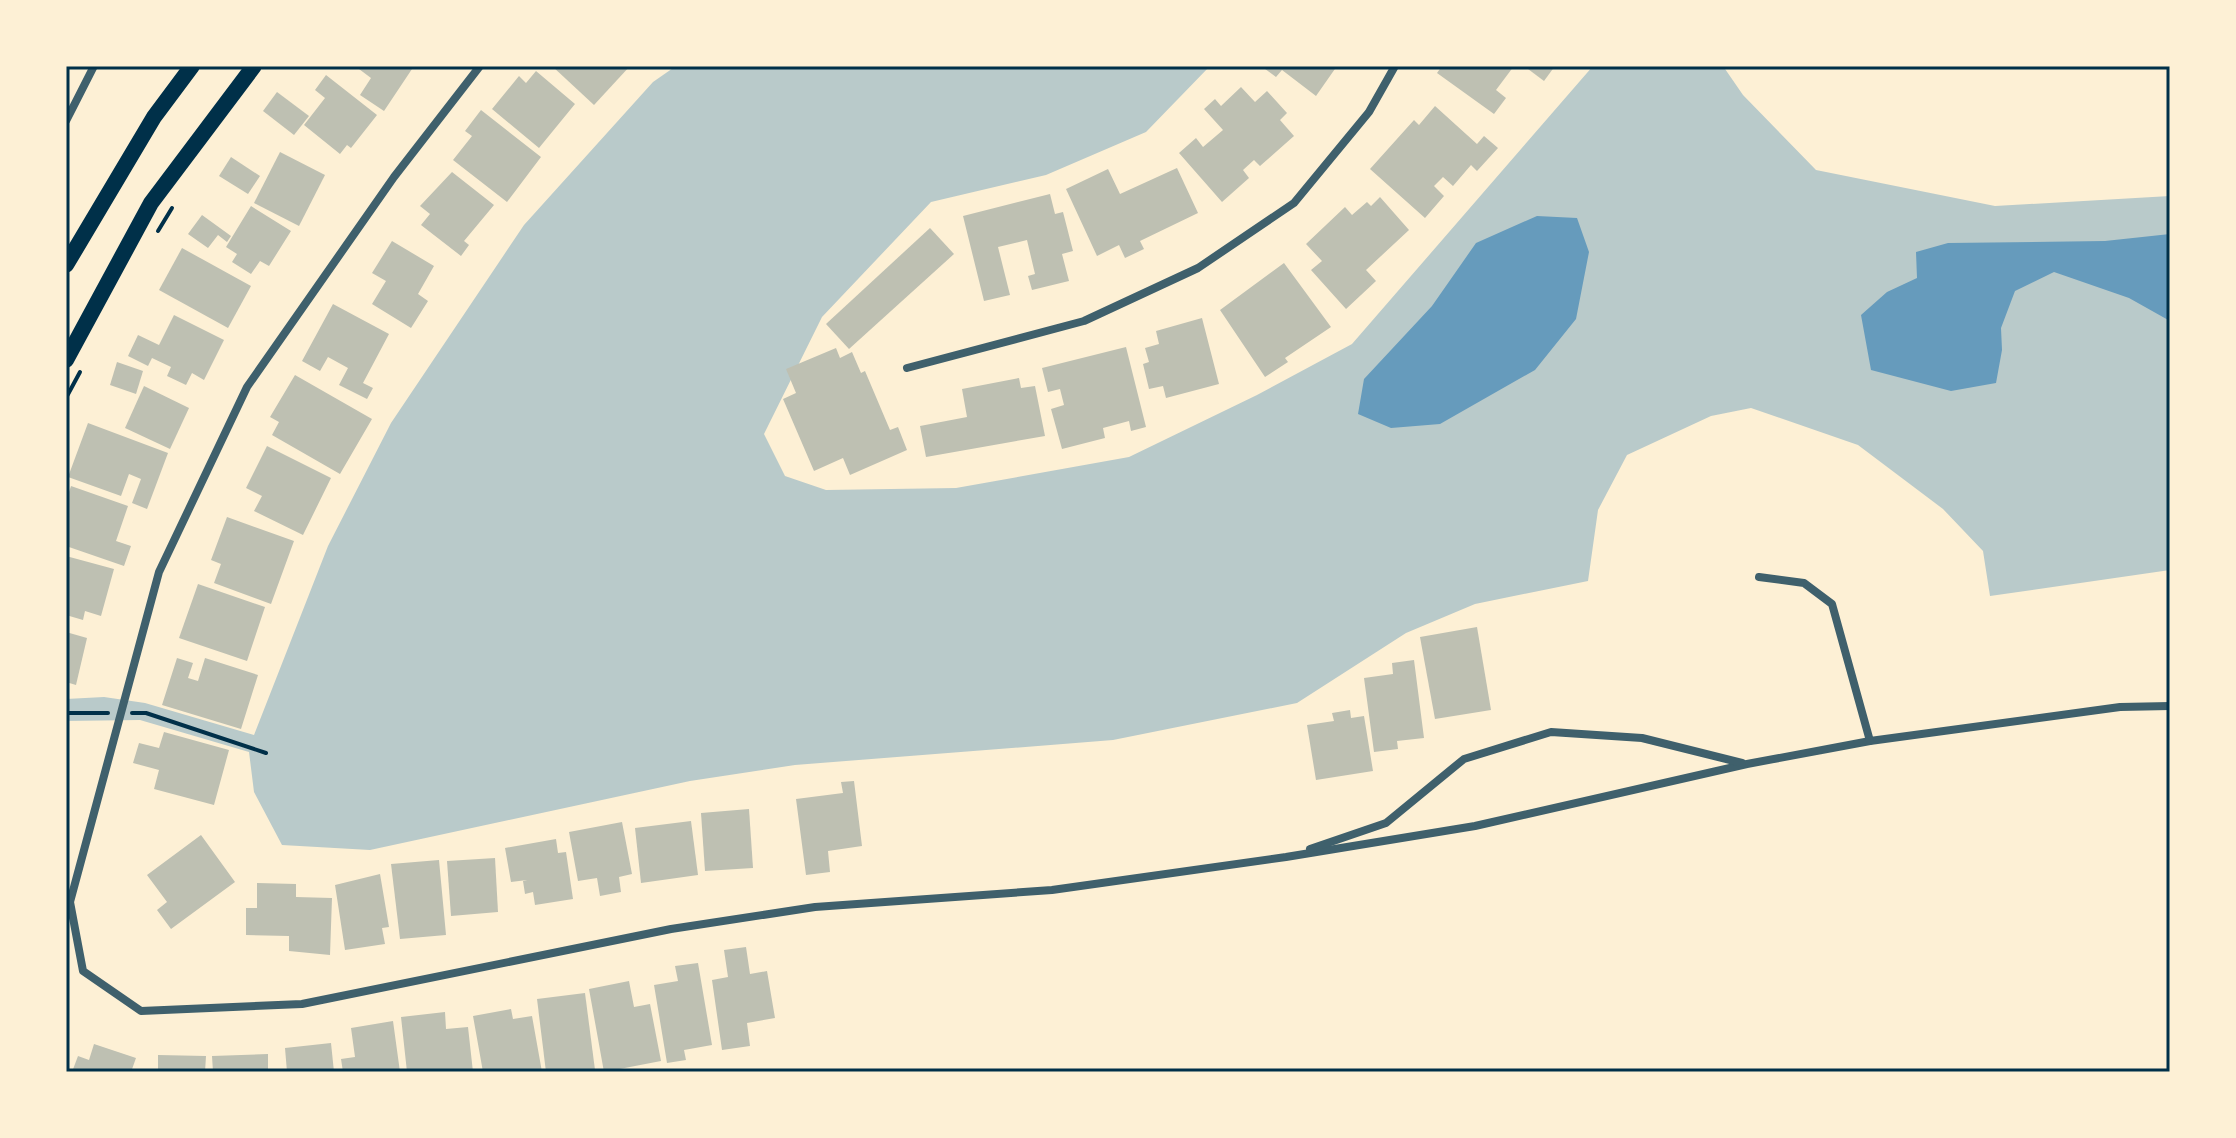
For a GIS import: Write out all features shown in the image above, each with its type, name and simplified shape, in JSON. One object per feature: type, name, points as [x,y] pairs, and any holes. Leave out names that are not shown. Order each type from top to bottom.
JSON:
[{"type":"main road","points":[[66,265],[154,117],[192,66]]},
{"type":"main road","points":[[66,360],[151,203],[254,66]]},
{"type":"street","points":[[66,121],[94,66]]},
{"type":"street","points":[[480,66],[394,177],[247,387],[159,572],[70,902],[83,971],[141,1011],[302,1004],[671,929],[815,907],[1052,890],[1286,857],[1475,826],[1747,764],[1870,741],[2120,707],[2170,706]]},
{"type":"street","points":[[907,368],[1084,321],[1198,268],[1294,203],[1369,112],[1395,66]]},
{"type":"street","points":[[1759,577],[1804,583],[1832,604],[1870,741]]},
{"type":"street","points":[[1286,857],[1386,823],[1464,759],[1551,732],[1642,738],[1747,764]]},
{"type":"path","points":[[156,235],[178,198]]},
{"type":"path","points":[[66,398],[86,360]]},
{"type":"path","points":[[66,713],[146,713],[266,753]]},
{"type":"shaded area","points":[[676,66],[1210,66],[1146,132],[1046,175],[931,202],[822,317],[764,434],[785,476],[826,490],[956,488],[1129,457],[1257,395],[1352,344],[1593,66],[1723,66],[1743,95],[1816,170],[1995,206],[2170,196],[2170,570],[1990,596],[1983,551],[1943,509],[1858,445],[1751,408],[1711,416],[1627,455],[1598,510],[1588,581],[1475,604],[1406,633],[1297,703],[1113,740],[795,765],[690,781],[370,850],[282,845],[254,792],[249,752],[140,720],[66,721],[66,699],[104,697],[145,703],[254,735],[328,546],[391,423],[524,225],[653,82]]},
{"type":"water","points":[[1537,216],[1577,218],[1589,252],[1576,319],[1535,370],[1440,424],[1391,428],[1358,414],[1364,379],[1432,306],[1476,243]]},
{"type":"water","points":[[2170,234],[2170,321],[2129,298],[2054,272],[2015,291],[2001,328],[2002,350],[1996,383],[1951,391],[1871,370],[1861,315],[1887,292],[1917,278],[1916,252],[1948,243],[2105,241]]},
{"type":"building","points":[[355,66],[414,66],[384,111],[360,95],[371,78]]},
{"type":"building","points":[[552,66],[630,66],[594,105]]},
{"type":"building","points":[[1261,66],[1337,66],[1316,96],[1282,70],[1276,77]]},
{"type":"building","points":[[1442,66],[1514,66],[1496,90],[1506,98],[1494,114],[1437,73]]},
{"type":"building","points":[[1524,66],[1555,66],[1544,81]]},
{"type":"building","points":[[536,71],[575,104],[539,148],[492,109],[519,76],[526,83]]},
{"type":"building","points":[[326,75],[377,115],[351,148],[347,145],[340,154],[304,125],[325,98],[315,90]]},
{"type":"building","points":[[1241,87],[1255,102],[1267,91],[1287,113],[1280,120],[1294,136],[1260,166],[1254,160],[1243,170],[1249,178],[1222,202],[1179,153],[1196,138],[1203,147],[1223,130],[1204,109],[1215,99],[1221,106]]},
{"type":"building","points":[[277,92],[309,116],[294,135],[263,111]]},
{"type":"building","points":[[1435,106],[1477,144],[1484,136],[1498,148],[1477,171],[1471,165],[1453,186],[1443,177],[1434,186],[1444,196],[1425,218],[1370,169],[1414,120],[1419,125]]},
{"type":"building","points":[[481,110],[541,157],[507,202],[453,160],[472,136],[465,131]]},
{"type":"building","points":[[280,152],[325,175],[299,226],[254,203]]},
{"type":"building","points":[[231,157],[260,176],[248,194],[219,176]]},
{"type":"building","points":[[1177,168],[1198,213],[1140,241],[1144,249],[1125,258],[1119,245],[1097,256],[1066,189],[1108,169],[1120,194]]},
{"type":"building","points":[[452,172],[494,205],[464,241],[469,245],[461,256],[421,225],[430,214],[420,206]]},
{"type":"building","points":[[1050,194],[1055,214],[1063,212],[1073,251],[1062,254],[1069,281],[1032,290],[1028,276],[1035,274],[1027,240],[998,247],[1010,295],[984,301],[963,216]]},
{"type":"building","points":[[1380,197],[1409,230],[1366,270],[1376,281],[1346,309],[1311,270],[1322,261],[1306,244],[1345,207],[1352,215],[1367,202],[1371,206]]},
{"type":"building","points":[[251,206],[291,231],[269,266],[260,261],[251,274],[232,262],[237,254],[226,247]]},
{"type":"building","points":[[202,215],[231,236],[227,242],[218,235],[208,248],[188,234]]},
{"type":"building","points":[[930,228],[954,254],[849,349],[826,324]]},
{"type":"building","points":[[392,241],[434,266],[418,294],[428,301],[411,328],[372,304],[386,281],[372,273]]},
{"type":"building","points":[[182,248],[251,286],[228,328],[159,290]]},
{"type":"building","points":[[1284,263],[1331,327],[1285,358],[1288,362],[1265,377],[1220,310]]},
{"type":"building","points":[[333,304],[389,334],[363,383],[373,388],[367,399],[339,385],[348,368],[328,357],[320,371],[302,361]]},
{"type":"building","points":[[174,315],[224,340],[204,380],[192,373],[186,385],[167,376],[171,367],[152,358],[148,366],[128,356],[138,335],[159,345]]},
{"type":"building","points":[[1202,318],[1219,384],[1166,398],[1163,386],[1149,389],[1143,364],[1149,362],[1145,348],[1159,344],[1156,331]]},
{"type":"building","points":[[1126,347],[1146,427],[1131,431],[1129,421],[1103,428],[1105,438],[1062,449],[1051,409],[1064,405],[1060,389],[1048,392],[1042,368]]},
{"type":"building","points":[[836,348],[840,358],[852,352],[861,373],[865,371],[890,430],[898,427],[907,450],[850,475],[843,458],[814,471],[783,399],[796,393],[786,369]]},
{"type":"building","points":[[117,362],[143,371],[136,394],[110,385]]},
{"type":"building","points":[[295,375],[372,419],[340,474],[272,435],[279,422],[270,417]]},
{"type":"building","points":[[1019,378],[1021,388],[1035,386],[1045,436],[926,457],[920,426],[967,417],[962,389]]},
{"type":"building","points":[[144,386],[189,408],[170,449],[125,428]]},
{"type":"building","points":[[88,423],[168,453],[147,509],[132,503],[141,479],[129,474],[121,496],[68,477]]},
{"type":"building","points":[[267,446],[331,478],[303,535],[254,511],[262,496],[246,488]]},
{"type":"building","points":[[71,486],[128,506],[116,541],[131,546],[124,566],[66,546],[66,501]]},
{"type":"building","points":[[227,517],[294,541],[271,604],[214,583],[221,564],[211,560]]},
{"type":"building","points":[[66,556],[114,569],[101,616],[85,611],[83,620],[66,615]]},
{"type":"building","points":[[198,584],[265,607],[247,661],[179,638]]},
{"type":"building","points":[[1477,627],[1491,710],[1435,719],[1420,637]]},
{"type":"building","points":[[66,632],[87,638],[76,685],[66,682]]},
{"type":"building","points":[[177,658],[193,663],[188,678],[198,681],[205,658],[258,675],[241,729],[162,705]]},
{"type":"building","points":[[1414,660],[1424,738],[1397,741],[1398,749],[1374,752],[1364,678],[1393,674],[1392,663]]},
{"type":"building","points":[[1350,710],[1351,718],[1364,716],[1373,771],[1316,780],[1307,725],[1334,721],[1332,713]]},
{"type":"building","points":[[164,732],[229,750],[214,805],[154,789],[159,770],[133,763],[139,743],[159,748]]},
{"type":"building","points":[[854,781],[862,846],[828,851],[830,872],[806,875],[796,799],[843,793],[841,782]]},
{"type":"building","points":[[749,809],[753,868],[705,871],[701,813]]},
{"type":"building","points":[[691,821],[698,875],[641,883],[635,828]]},
{"type":"building","points":[[622,822],[632,874],[619,877],[621,892],[600,896],[597,878],[578,881],[569,832]]},
{"type":"building","points":[[201,835],[235,882],[171,929],[157,910],[167,902],[147,875]]},
{"type":"building","points":[[556,839],[558,853],[566,852],[573,899],[535,905],[533,892],[525,894],[523,881],[527,880],[511,882],[505,848]]},
{"type":"building","points":[[495,858],[498,912],[451,916],[447,861]]},
{"type":"building","points":[[439,860],[446,935],[400,939],[391,864]]},
{"type":"building","points":[[380,874],[389,927],[382,928],[385,944],[345,950],[335,885]]},
{"type":"building","points":[[257,883],[296,884],[296,897],[332,898],[330,955],[289,951],[289,936],[246,935],[246,908],[257,908]]},
{"type":"building","points":[[746,947],[750,974],[767,971],[775,1018],[747,1023],[750,1046],[722,1050],[712,980],[728,977],[724,950]]},
{"type":"building","points":[[698,963],[712,1045],[684,1050],[686,1060],[667,1063],[654,985],[678,981],[675,966]]},
{"type":"building","points":[[629,981],[634,1007],[650,1004],[661,1061],[604,1072],[589,989]]},
{"type":"building","points":[[585,993],[595,1070],[546,1072],[537,999]]},
{"type":"building","points":[[511,1009],[513,1019],[532,1016],[542,1072],[483,1072],[473,1016]]},
{"type":"building","points":[[445,1012],[446,1029],[468,1027],[473,1072],[407,1072],[401,1017]]},
{"type":"building","points":[[393,1021],[400,1072],[343,1072],[341,1059],[355,1057],[351,1028]]},
{"type":"building","points":[[331,1043],[334,1072],[287,1072],[285,1048]]},
{"type":"building","points":[[94,1044],[136,1058],[131,1072],[72,1072],[78,1056],[89,1060]]},
{"type":"building","points":[[268,1054],[268,1072],[213,1072],[212,1056]]},
{"type":"building","points":[[158,1055],[206,1056],[205,1072],[158,1072]]}]
